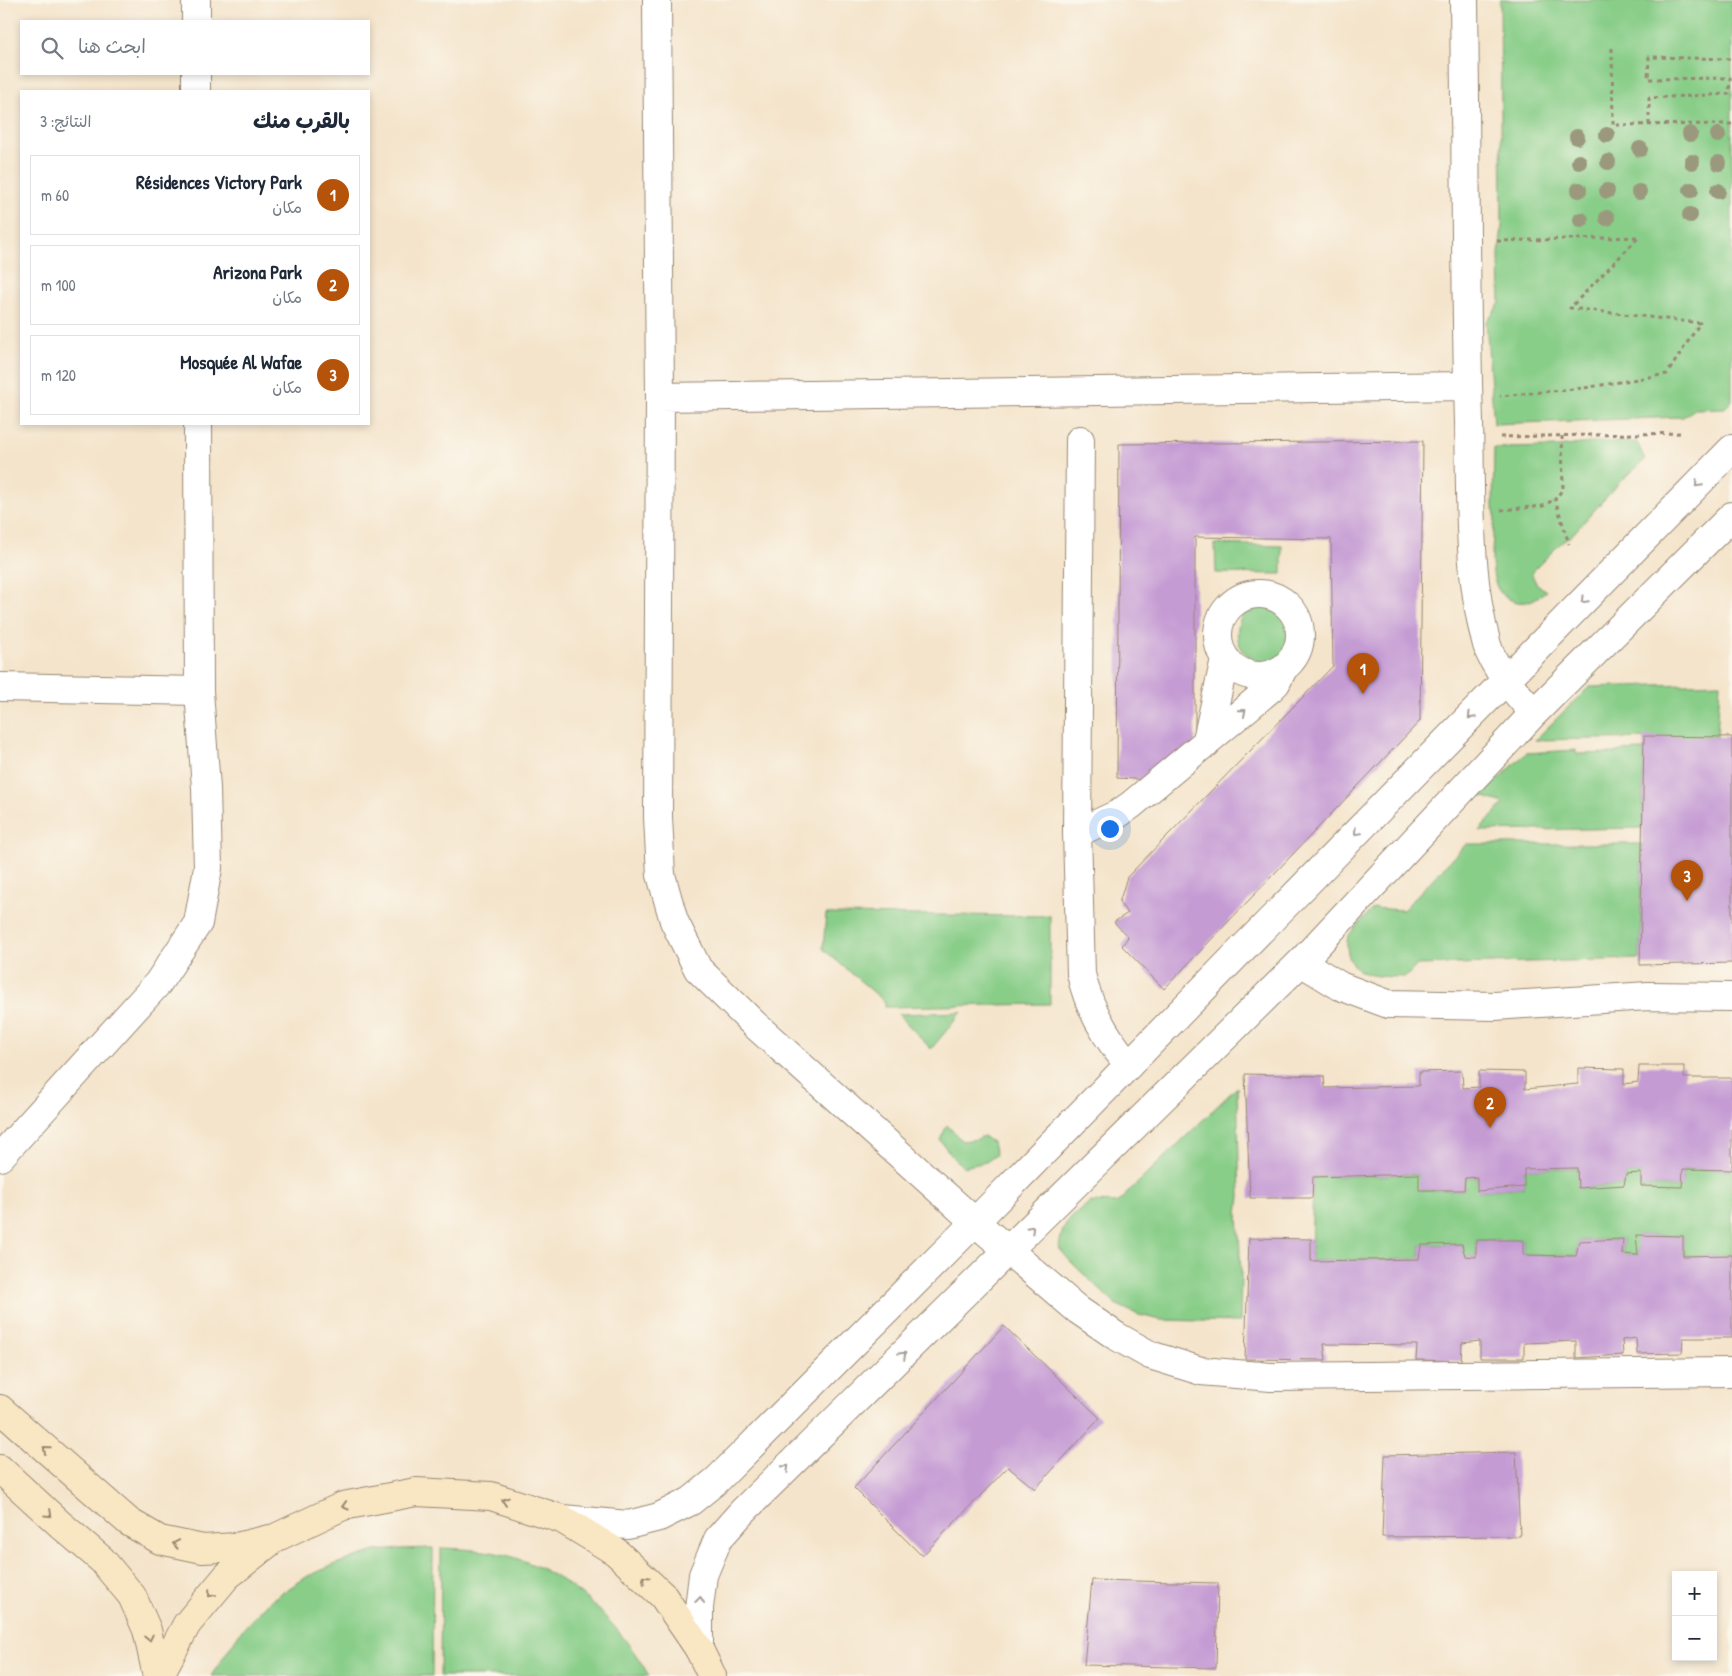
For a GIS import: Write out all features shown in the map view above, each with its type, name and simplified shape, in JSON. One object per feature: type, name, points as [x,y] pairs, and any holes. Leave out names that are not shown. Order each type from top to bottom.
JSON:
[{"type":"main road","points":[[0,1409],[129,1522],[160,1540],[203,1549],[236,1547],[275,1538],[343,1506],[416,1492],[491,1496],[562,1519],[616,1552],[663,1596],[699,1648],[712,1676]]},
{"type":"main road","points":[[0,1469],[102,1560],[132,1596],[147,1630],[158,1676]]},
{"type":"main road","points":[[158,1676],[186,1624],[226,1576],[275,1538]]},
{"type":"street","points":[[196,0],[196,20]]},
{"type":"street","points":[[657,0],[660,397],[658,817],[661,875],[674,921],[698,969],[754,1024],[975,1222],[1078,1310],[1116,1336],[1150,1355],[1200,1371],[1270,1377],[1732,1372]]},
{"type":"street","points":[[1464,0],[1468,386],[1473,562],[1480,612],[1488,647],[1506,680],[1534,713]]},
{"type":"street","points":[[196,75],[196,90]]},
{"type":"street","points":[[660,397],[1468,386]]},
{"type":"street","points":[[0,1157],[158,982],[198,923],[208,868],[206,788],[200,691],[198,425]]},
{"type":"street","points":[[1080,440],[1077,833],[1081,974],[1085,992],[1102,1029],[1114,1048],[1129,1065]]},
{"type":"street","points":[[562,1519],[628,1525],[659,1516],[691,1501],[717,1480],[975,1222],[1732,449]]},
{"type":"street","points":[[699,1648],[699,1608],[703,1575],[718,1539],[742,1512],[1301,962],[1534,713],[1732,516]]},
{"type":"street","points":[[1252,594],[1266,594],[1280,598],[1290,607],[1298,619],[1299,647],[1292,660],[1282,669],[1271,675],[1258,677],[1245,674],[1234,668],[1225,659],[1218,646],[1217,632],[1220,618],[1228,607],[1239,598],[1252,594]]},
{"type":"street","points":[[1206,744],[1225,659]]},
{"type":"street","points":[[1077,833],[1118,814],[1206,744],[1272,688],[1282,669]]},
{"type":"street","points":[[0,687],[200,691]]},
{"type":"street","points":[[1301,962],[1340,986],[1388,1004],[1495,1006],[1648,996],[1732,997]]},
{"type":"path","points":[[1612,48],[1612,124],[1732,124]]},
{"type":"path","points":[[1649,124],[1649,98],[1729,94],[1730,78],[1648,79],[1649,57],[1732,59]]},
{"type":"path","points":[[1493,396],[1584,388],[1667,374],[1700,324],[1570,308],[1639,237],[1494,241]]},
{"type":"path","points":[[1494,437],[1682,433]]},
{"type":"path","points":[[1495,511],[1543,506],[1556,499],[1563,489],[1562,436]]},
{"type":"path","points":[[1556,499],[1569,544]]},
{"type":"green space","points":[[1500,0],[1732,0],[1732,401],[1725,408],[1695,409],[1683,417],[1494,424],[1486,322],[1500,303],[1499,254],[1502,227]]},
{"type":"green space","points":[[1597,442],[1637,442],[1645,460],[1619,483],[1572,535],[1562,542],[1531,573],[1536,583],[1546,591],[1526,602],[1516,602],[1502,595],[1493,575],[1492,562],[1495,514],[1493,507],[1494,448],[1558,447]]},
{"type":"green space","points":[[1215,544],[1282,546],[1282,574],[1216,573]]},
{"type":"green space","points":[[1273,602],[1283,604],[1293,613],[1296,624],[1295,636],[1290,647],[1282,656],[1271,661],[1259,661],[1246,654],[1242,649],[1238,636],[1239,623],[1242,616],[1251,607]]},
{"type":"green space","points":[[1720,683],[1717,737],[1535,740],[1589,687]]},
{"type":"green space","points":[[1576,750],[1577,754],[1644,750],[1642,828],[1479,831],[1504,803],[1481,796],[1526,753]]},
{"type":"green space","points":[[1466,844],[1642,844],[1640,959],[1417,965],[1406,977],[1371,975],[1356,968],[1351,962],[1347,943],[1348,937],[1357,926],[1373,908],[1403,910]]},
{"type":"green space","points":[[826,914],[1050,916],[1050,1004],[885,1007],[885,1002],[823,949]]},
{"type":"green space","points":[[962,1012],[931,1049],[898,1014]]},
{"type":"green space","points":[[1237,1087],[1240,1197],[1238,1213],[1241,1272],[1240,1322],[1161,1320],[1139,1315],[1115,1304],[1059,1248],[1065,1226],[1068,1221],[1090,1202],[1117,1203]]},
{"type":"green space","points":[[947,1125],[962,1141],[978,1139],[983,1136],[993,1143],[996,1155],[986,1162],[964,1167],[954,1159],[940,1140]]},
{"type":"green space","points":[[1577,1168],[1579,1188],[1624,1185],[1626,1174],[1641,1173],[1641,1186],[1682,1187],[1683,1169],[1732,1170],[1732,1255],[1683,1256],[1683,1236],[1637,1235],[1638,1255],[1622,1254],[1623,1239],[1579,1241],[1576,1256],[1523,1255],[1523,1240],[1476,1240],[1476,1257],[1465,1256],[1462,1244],[1421,1245],[1419,1259],[1311,1261],[1313,1177],[1419,1174],[1420,1190],[1464,1190],[1465,1178],[1477,1177],[1478,1191],[1524,1187],[1524,1169]]},
{"type":"green space","points":[[433,1548],[432,1676],[211,1676],[241,1631],[271,1600],[308,1576],[341,1562],[375,1551]]},
{"type":"green space","points":[[441,1548],[477,1550],[513,1557],[555,1576],[574,1589],[609,1620],[624,1638],[649,1676],[440,1676]]},
{"type":"building","points":[[1423,441],[1420,721],[1164,989],[1122,946],[1128,937],[1114,922],[1128,913],[1119,903],[1127,877],[1333,666],[1331,539],[1195,537],[1195,746],[1170,781],[1117,778],[1119,444]]},
{"type":"building","points":[[1644,736],[1732,737],[1732,963],[1640,965]]},
{"type":"building","points":[[1639,1066],[1684,1066],[1684,1078],[1732,1078],[1732,1170],[1683,1169],[1682,1187],[1641,1186],[1641,1173],[1626,1174],[1624,1185],[1578,1188],[1577,1168],[1524,1169],[1524,1187],[1477,1191],[1477,1177],[1465,1178],[1464,1190],[1419,1190],[1419,1174],[1313,1177],[1312,1198],[1250,1198],[1245,1074],[1324,1076],[1325,1088],[1419,1086],[1419,1072],[1462,1071],[1463,1088],[1479,1087],[1479,1071],[1525,1072],[1525,1089],[1578,1084],[1578,1068],[1624,1069],[1624,1084],[1638,1082]]},
{"type":"building","points":[[1636,1235],[1683,1236],[1683,1256],[1732,1255],[1732,1338],[1683,1338],[1682,1353],[1637,1354],[1636,1338],[1622,1340],[1623,1355],[1576,1358],[1576,1341],[1524,1343],[1524,1358],[1480,1358],[1480,1341],[1462,1343],[1461,1361],[1416,1360],[1417,1345],[1324,1344],[1326,1360],[1245,1359],[1249,1238],[1311,1239],[1311,1261],[1419,1259],[1421,1245],[1462,1244],[1465,1256],[1476,1257],[1476,1240],[1523,1240],[1523,1255],[1576,1256],[1579,1241],[1623,1239],[1622,1254],[1638,1255]]},
{"type":"building","points":[[1004,1326],[1100,1418],[1035,1489],[1008,1467],[922,1556],[854,1488]]},
{"type":"building","points":[[1516,1452],[1520,1536],[1382,1537],[1385,1455]]},
{"type":"building","points":[[1092,1580],[1218,1583],[1216,1668],[1084,1665]]},
{"type":"place","name":"Résidences Victory Park","points":[[1363,694]]},
{"type":"place","name":"Mosquée Al Wafae","points":[[1687,901]]},
{"type":"place","name":"Arizona Park","points":[[1490,1128]]}]
